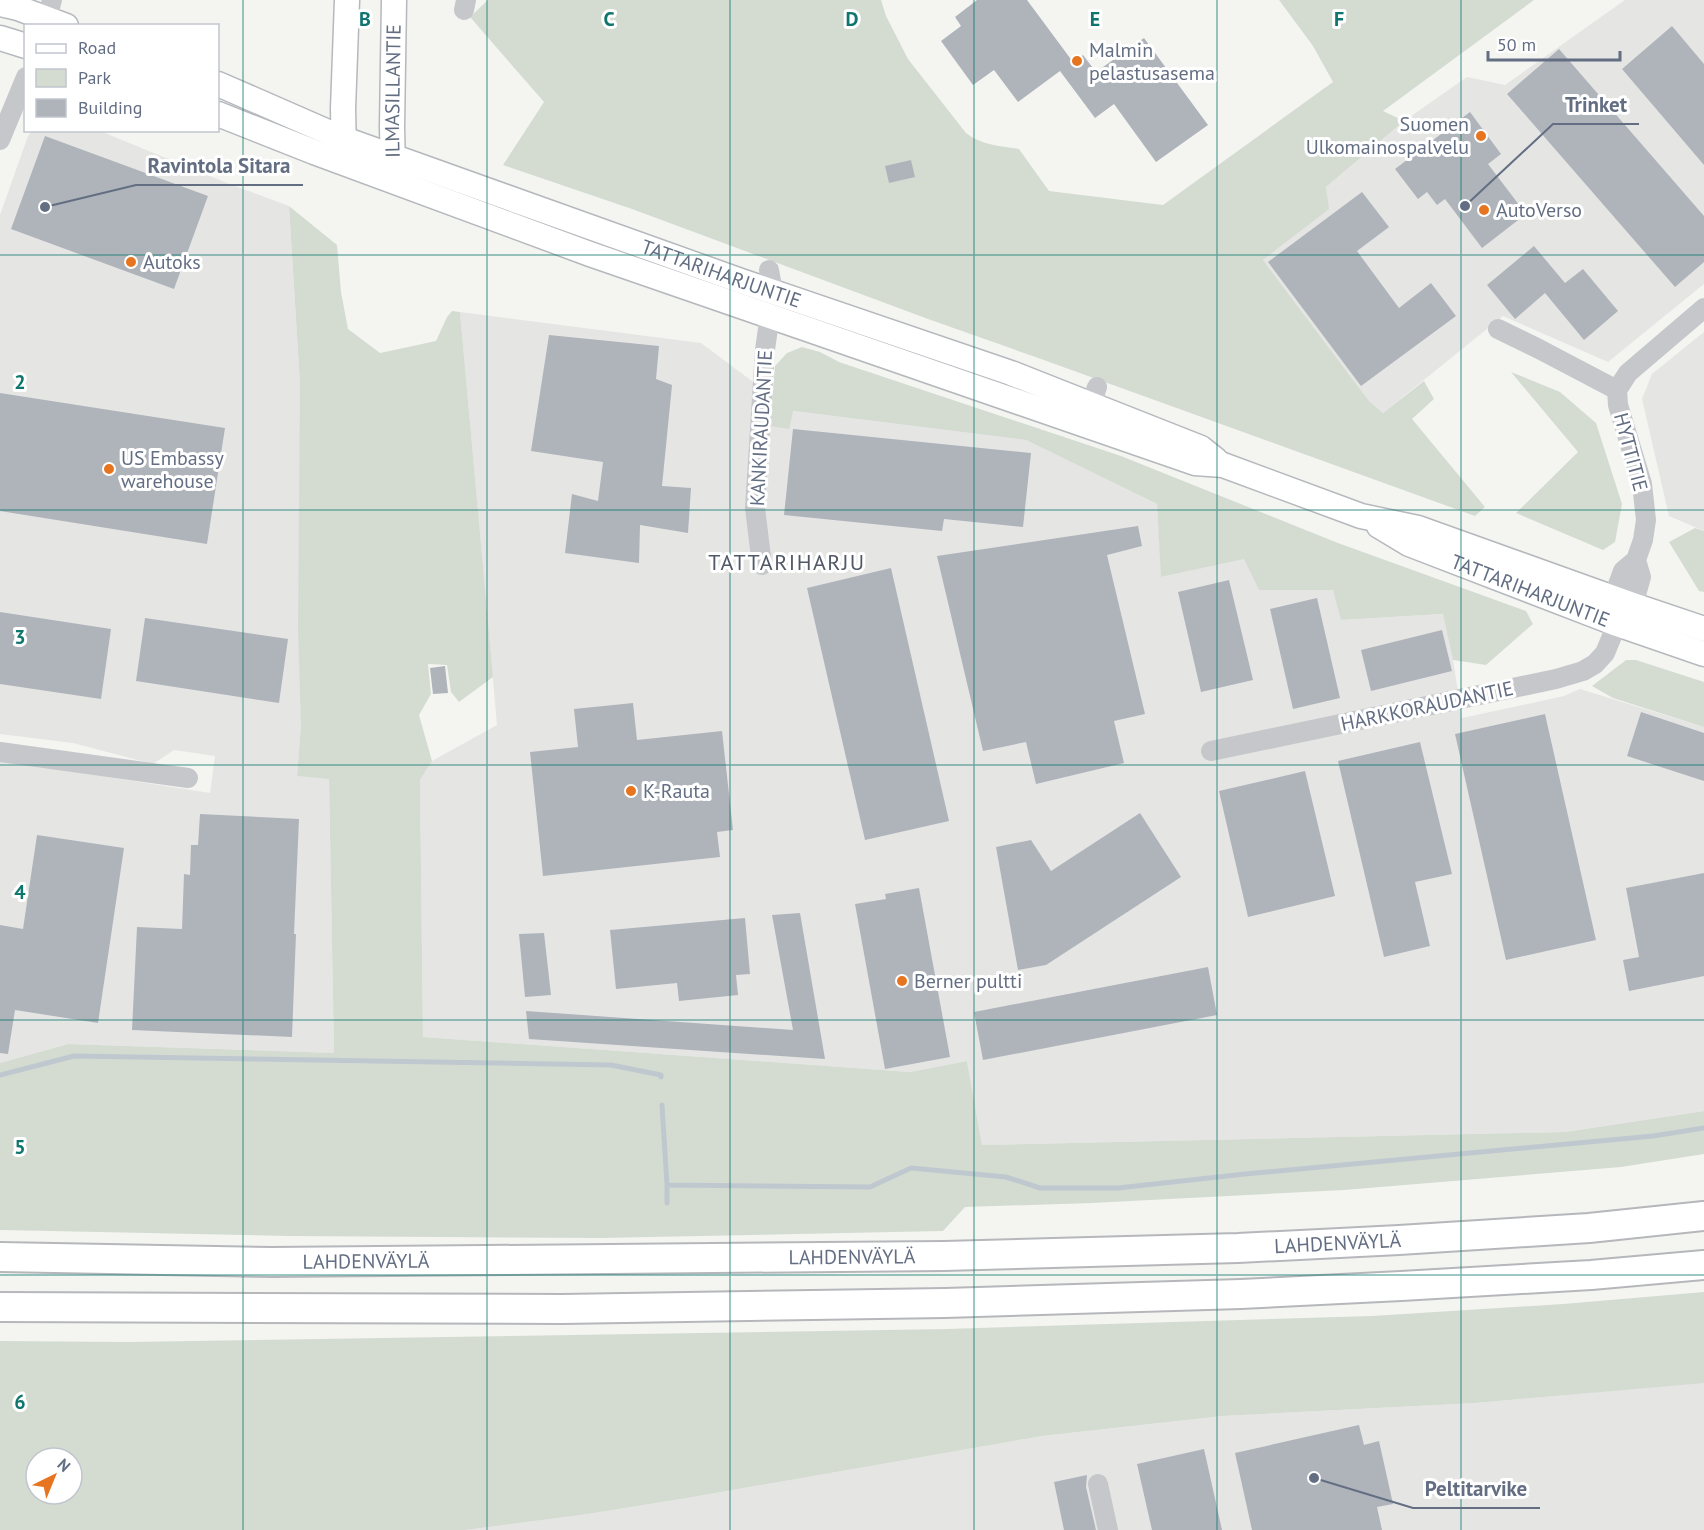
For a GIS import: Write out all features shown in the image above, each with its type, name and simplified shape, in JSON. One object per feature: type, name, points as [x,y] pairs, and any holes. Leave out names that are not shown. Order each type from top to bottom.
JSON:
[{"type":"highway","name":"LAHDENVÄYLÄ","points":[[0,1256],[284,1262],[944,1256],[1238,1248],[1399,1240],[1589,1228],[1704,1216]]},
{"type":"highway","points":[[0,1307],[562,1309],[945,1303],[1241,1294],[1591,1275],[1704,1265]]},
{"type":"main road","points":[[344,163],[347,0]]},
{"type":"main road","name":"ILMASILLANTIE","points":[[394,0],[394,181]]},
{"type":"main road","points":[[0,4],[53,18]]},
{"type":"main road","points":[[0,38],[24,45]]},
{"type":"main road","name":"TATTARIHARJUNTIE","points":[[219,84],[344,139],[771,292],[1011,373],[1090,406],[1195,463],[1223,465],[1362,516],[1418,528],[1704,629]]},
{"type":"main road","name":"TATTARIHARJUNTIE","points":[[219,114],[590,254],[771,292]]},
{"type":"main road","name":"TATTARIHARJUNTIE","points":[[1362,516],[1409,544],[1617,624],[1704,654]]},
{"type":"street","points":[[0,140],[24,82]]},
{"type":"street","name":"KANKIRAUDANTIE","points":[[762,565],[755,508],[771,292]]},
{"type":"street","name":"HYTTITIE","points":[[1617,624],[1623,602],[1641,578],[1636,560],[1643,540],[1646,520],[1642,484],[1618,405],[1617,390],[1628,373],[1704,308]]},
{"type":"street","points":[[1498,329],[1617,390]]},
{"type":"street","name":"HARKKORAUDANTIE","points":[[1211,751],[1556,679],[1583,671],[1595,664],[1605,653],[1617,624]]},
{"type":"street","points":[[0,752],[188,778]]},
{"type":"street","points":[[1098,1484],[1108,1530]]},
{"type":"shaded area","points":[[1625,0],[1704,0],[1704,284],[1608,362],[1503,316],[1383,413],[1369,401],[1263,260],[1328,209],[1326,187],[1404,121],[1467,77],[1505,85]]},
{"type":"shaded area","points":[[31,132],[102,132],[289,206],[300,384],[301,725],[297,776],[329,778],[334,1053],[68,1044],[0,1063],[0,760],[210,793],[215,756],[174,750],[153,764],[73,743],[0,734],[0,215]]},
{"type":"shaded area","points":[[460,312],[701,343],[792,411],[1026,440],[1157,504],[1162,577],[1245,558],[1259,590],[1333,589],[1342,620],[1444,614],[1462,718],[1564,696],[1580,689],[1704,727],[1704,1111],[1565,1132],[982,1145],[967,1061],[910,1072],[423,1037],[420,780],[432,761],[497,725]]},
{"type":"shaded area","points":[[1704,332],[1704,531],[1669,516],[1642,399],[1652,374]]},
{"type":"shaded area","points":[[1704,1381],[1704,1530],[465,1530],[687,1498],[1042,1436],[1223,1416],[1476,1403]]},
{"type":"green space","points":[[488,0],[881,0],[886,16],[908,59],[966,133],[984,143],[1019,149],[1049,191],[1163,205],[1333,82],[1313,46],[1279,0],[1534,0],[1383,111],[1404,121],[1326,187],[1329,209],[1263,260],[1369,401],[1383,413],[1424,381],[1434,399],[1412,419],[1485,507],[1475,516],[928,319],[632,209],[503,165],[544,102],[470,17]]},
{"type":"green space","points":[[289,206],[337,245],[341,292],[348,329],[380,353],[436,341],[447,317],[452,311],[460,312],[493,677],[459,702],[451,692],[447,665],[428,664],[431,694],[419,715],[432,761],[420,780],[423,1037],[910,1072],[967,1061],[982,1145],[1565,1132],[1704,1111],[1704,1154],[1621,1167],[1344,1190],[965,1207],[943,1231],[601,1238],[288,1236],[0,1230],[0,1063],[68,1044],[334,1053],[329,779],[297,776],[301,725],[298,630],[300,384]]},
{"type":"green space","points":[[802,347],[820,352],[839,362],[1121,456],[1338,543],[1526,611],[1533,624],[1486,665],[1453,660],[1443,614],[1341,620],[1333,590],[1259,590],[1244,559],[1161,577],[1157,504],[1026,440],[793,411],[789,429],[770,426],[775,366],[787,353]]},
{"type":"green space","points":[[1511,372],[1560,392],[1596,423],[1622,504],[1615,542],[1603,550],[1516,513],[1578,452]]},
{"type":"green space","points":[[1695,528],[1704,531],[1704,592],[1699,591],[1669,542]]},
{"type":"green space","points":[[1626,660],[1636,660],[1704,682],[1704,727],[1613,698],[1592,686]]},
{"type":"green space","points":[[1704,1292],[1704,1383],[1476,1403],[1223,1416],[1042,1436],[687,1498],[465,1530],[0,1530],[0,1341],[129,1342],[946,1329],[1372,1316],[1563,1304]]},
{"type":"building","points":[[977,0],[1027,0],[1073,62],[1083,55],[1096,72],[1144,38],[1208,125],[1156,162],[1114,104],[1095,118],[1060,71],[1018,102],[994,70],[973,85],[941,41],[961,26],[955,17]]},
{"type":"building","points":[[1672,26],[1704,64],[1704,165],[1622,69]]},
{"type":"building","points":[[1559,49],[1704,216],[1704,262],[1675,287],[1507,94]]},
{"type":"building","points":[[1470,112],[1501,154],[1488,164],[1526,214],[1482,248],[1445,199],[1437,205],[1427,192],[1418,199],[1395,169]]},
{"type":"building","points":[[45,136],[208,196],[174,289],[11,229]]},
{"type":"building","points":[[911,160],[915,177],[889,183],[885,166]]},
{"type":"building","points":[[1362,192],[1389,227],[1357,251],[1399,308],[1431,283],[1456,316],[1361,386],[1268,262]]},
{"type":"building","points":[[1534,246],[1565,283],[1583,269],[1618,311],[1584,340],[1545,293],[1515,319],[1487,285]]},
{"type":"building","points":[[549,335],[659,346],[656,379],[672,385],[662,486],[691,488],[688,533],[640,525],[639,563],[565,553],[572,494],[598,501],[603,462],[531,451]]},
{"type":"building","name":"US Embassy warehouse","points":[[0,393],[225,428],[207,544],[0,511]]},
{"type":"building","points":[[793,429],[1031,453],[1023,527],[944,519],[942,531],[784,515]]},
{"type":"building","points":[[1138,526],[1142,546],[1107,555],[1145,714],[1114,721],[1124,763],[1036,784],[1026,742],[983,751],[937,556]]},
{"type":"building","points":[[891,568],[949,821],[865,840],[807,588]]},
{"type":"building","points":[[1229,580],[1253,680],[1201,692],[1178,592]]},
{"type":"building","points":[[1317,598],[1340,698],[1293,709],[1270,609]]},
{"type":"building","points":[[0,612],[111,629],[101,699],[0,684]]},
{"type":"building","points":[[145,618],[288,639],[279,703],[136,681]]},
{"type":"building","points":[[1442,630],[1452,671],[1371,691],[1361,650]]},
{"type":"building","points":[[445,666],[448,693],[433,694],[430,668]]},
{"type":"building","name":"K-Rauta","points":[[633,703],[637,740],[722,731],[733,830],[717,832],[720,857],[543,876],[530,752],[578,747],[574,709]]},
{"type":"building","points":[[1641,712],[1704,733],[1704,781],[1627,756]]},
{"type":"building","points":[[1545,714],[1596,940],[1506,960],[1455,734]]},
{"type":"building","points":[[1420,742],[1452,874],[1415,882],[1430,946],[1384,957],[1338,761]]},
{"type":"building","points":[[1305,771],[1335,896],[1248,917],[1219,791]]},
{"type":"building","points":[[1140,813],[1181,877],[1046,965],[1018,970],[996,847],[1031,840],[1051,871]]},
{"type":"building","points":[[200,814],[299,819],[292,1037],[132,1030],[137,927],[182,929],[184,874],[190,875],[191,845],[198,845]]},
{"type":"building","points":[[37,835],[124,848],[98,1023],[15,1010],[8,1054],[0,1053],[0,925],[23,929]]},
{"type":"building","points":[[1704,873],[1704,976],[1629,991],[1623,960],[1639,957],[1626,888]]},
{"type":"building","name":"Berner pultti","points":[[919,888],[950,1057],[885,1069],[855,904],[886,899],[885,894]]},
{"type":"building","points":[[800,913],[825,1059],[529,1039],[526,1011],[793,1030],[772,915]]},
{"type":"building","points":[[745,918],[750,974],[736,975],[738,995],[679,1001],[677,983],[616,989],[610,930]]},
{"type":"building","points":[[544,933],[551,995],[525,997],[519,934]]},
{"type":"building","points":[[1208,967],[1217,1015],[983,1060],[974,1012]]},
{"type":"building","points":[[1359,1425],[1364,1445],[1379,1441],[1393,1504],[1377,1507],[1382,1530],[1252,1530],[1235,1453]]},
{"type":"building","points":[[1204,1449],[1222,1530],[1152,1530],[1137,1464]]},
{"type":"building","points":[[1087,1475],[1086,1487],[1096,1530],[1064,1530],[1054,1482]]},
{"type":"waterway","points":[[0,1075],[74,1056],[611,1065],[661,1075],[661,1077]]},
{"type":"waterway","points":[[662,1105],[667,1185],[870,1187],[911,1168],[1006,1177],[1040,1188],[1118,1188],[1653,1136],[1704,1128]]},
{"type":"waterway","points":[[667,1185],[667,1203]]},
{"type":"place","name":"Malmin pelastusasema","points":[[1077,61]]},
{"type":"place","name":"Suomen Ulkomainospalvelu","points":[[1481,136]]},
{"type":"place","name":"Trinket","points":[[1465,206]]},
{"type":"place","name":"Ravintola Sitara","points":[[45,207]]},
{"type":"place","name":"AutoVerso","points":[[1484,210]]},
{"type":"place","name":"Autoks","points":[[131,262]]},
{"type":"place","name":"US Embassy warehouse","points":[[109,469]]},
{"type":"place","name":"K-Rauta","points":[[631,791]]},
{"type":"place","name":"Berner pultti","points":[[902,981]]},
{"type":"place","name":"Peltitarvike","points":[[1314,1478]]},
{"type":"district","name":"TATTARIHARJU","points":[[787,562]]}]
